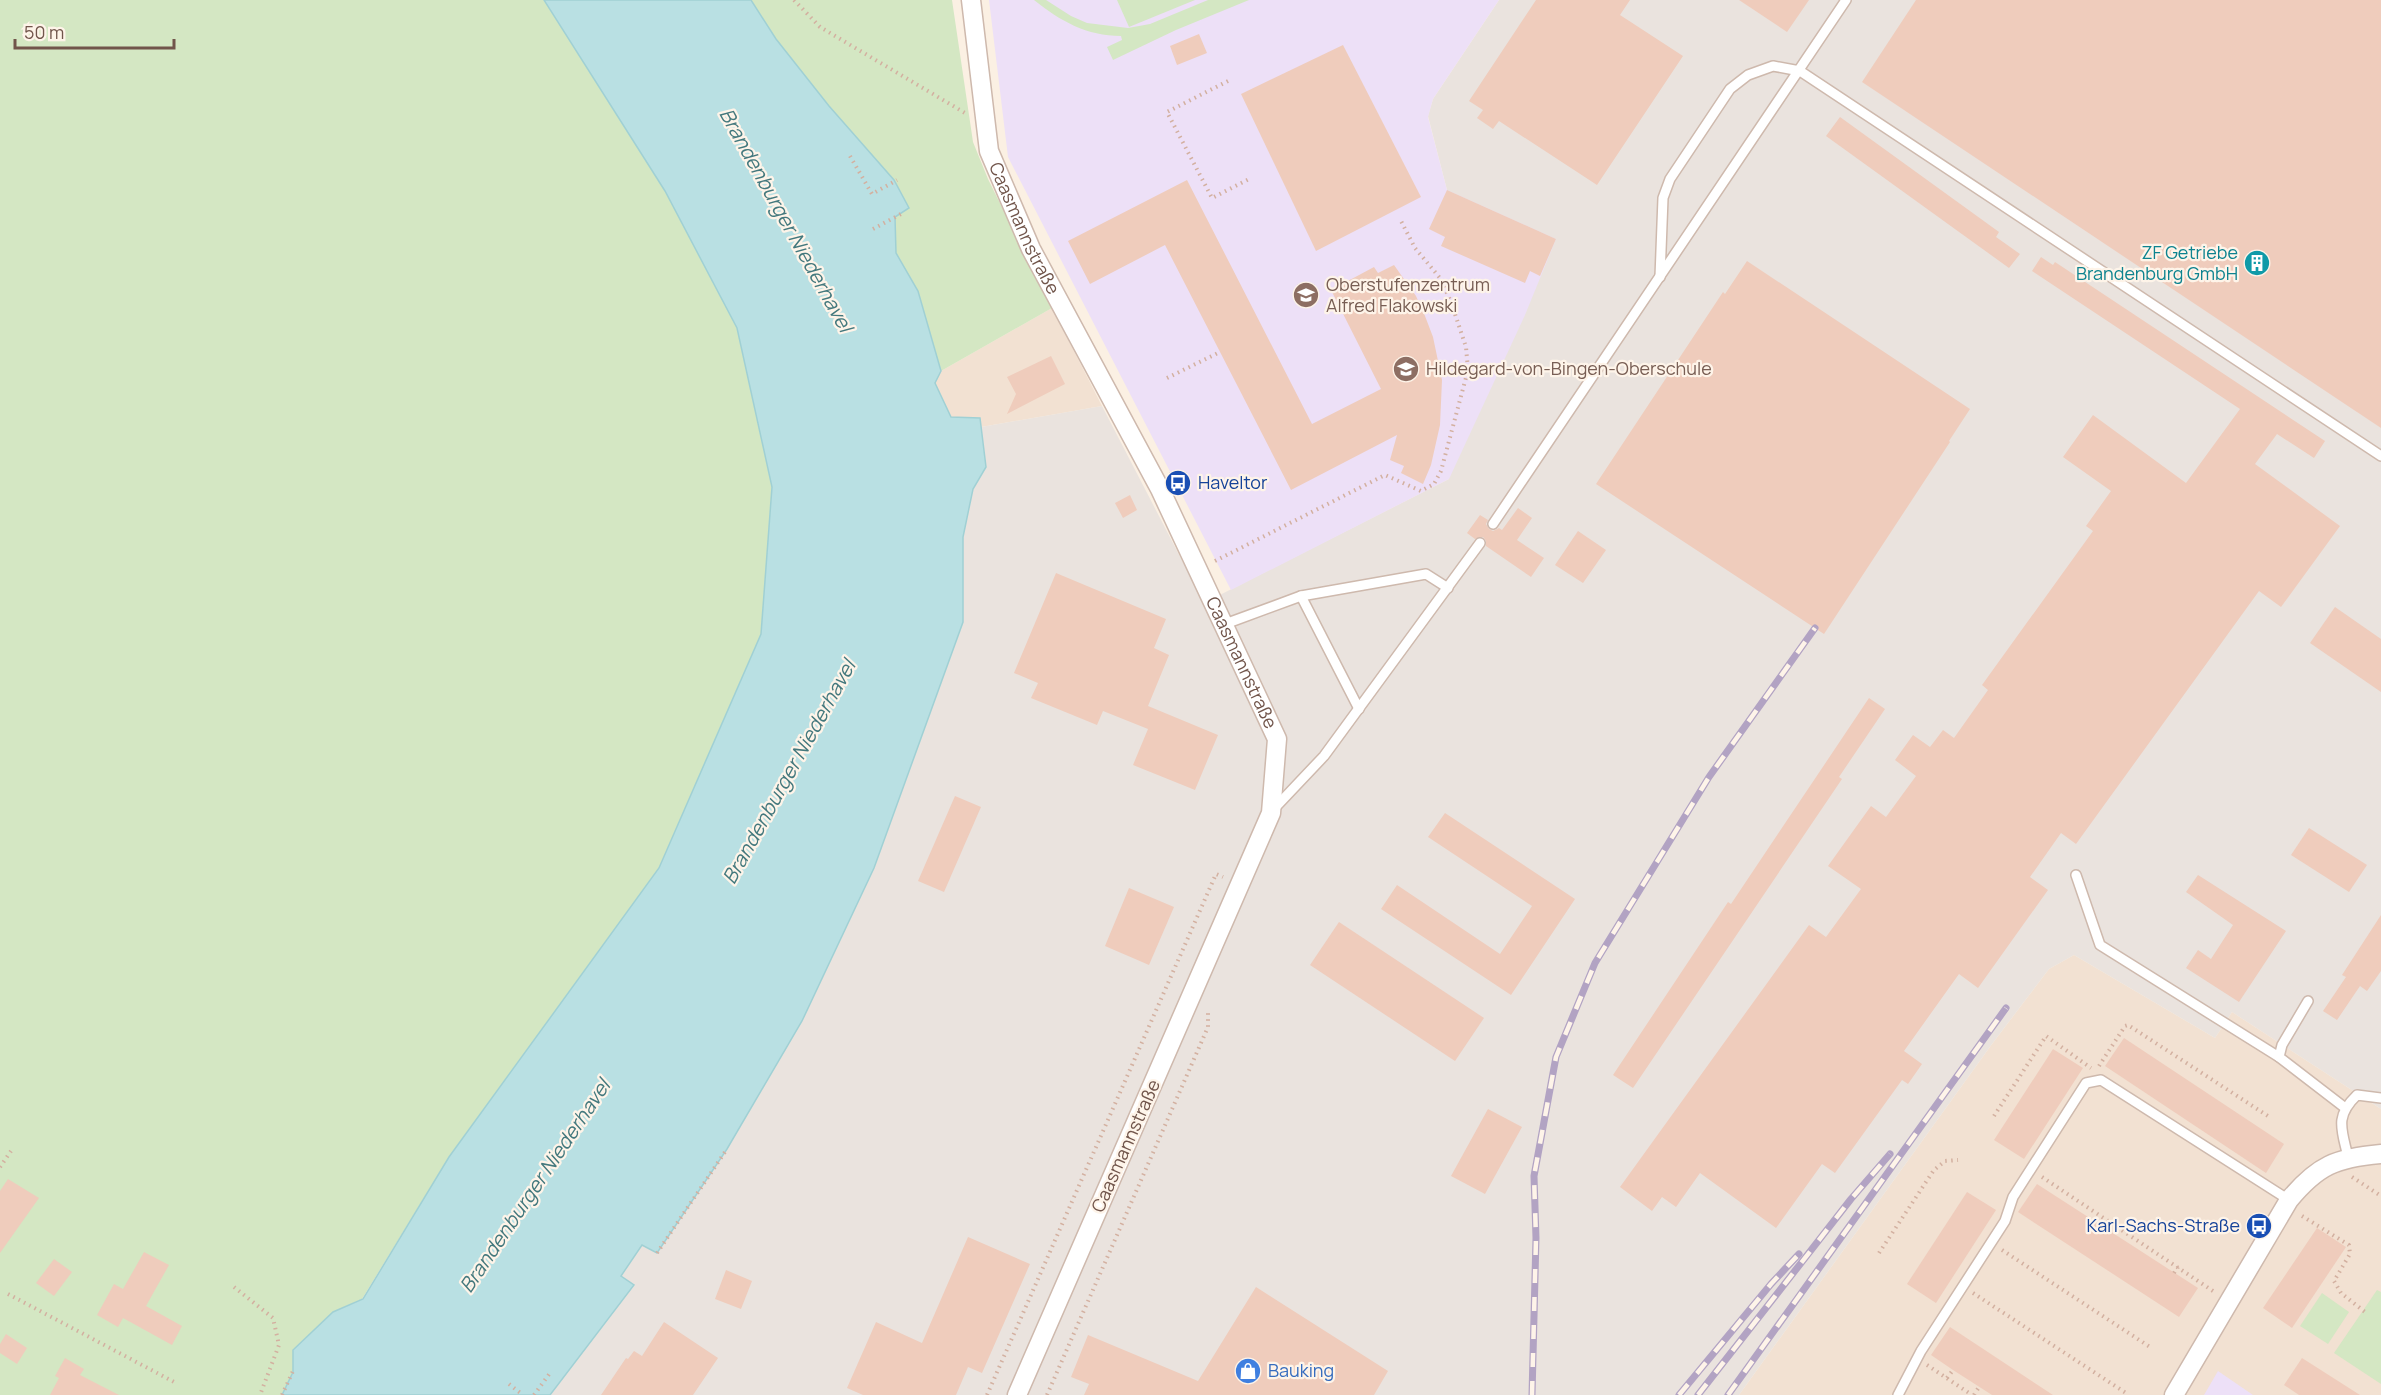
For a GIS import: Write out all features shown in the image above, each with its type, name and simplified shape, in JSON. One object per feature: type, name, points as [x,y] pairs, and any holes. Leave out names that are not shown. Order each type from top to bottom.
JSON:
[{"type":"street","name":"Caasmannstraße","points":[[971,0],[984,122],[989,151],[996,169],[1031,249],[1122,415],[1225,624],[1277,739],[1271,813],[1017,1395]]},
{"type":"street","points":[[2174,1395],[2289,1200],[2303,1183],[2324,1168],[2348,1157],[2381,1154]]},
{"type":"lane","points":[[1493,524],[1846,0]]},
{"type":"lane","points":[[1660,277],[1663,198],[1670,179],[1730,88],[1748,75],[1773,66],[1800,71],[2381,456]]},
{"type":"lane","points":[[1271,813],[1324,756],[1480,543]]},
{"type":"lane","points":[[1225,624],[1301,596],[1426,573],[1448,588]]},
{"type":"lane","points":[[1301,596],[1359,709]]},
{"type":"lane","points":[[2076,875],[2100,945],[2279,1057],[2344,1107]]},
{"type":"lane","points":[[2279,1057],[2282,1045],[2308,1001]]},
{"type":"lane","points":[[1898,1395],[1917,1359],[2005,1221],[2013,1197],[2086,1083],[2101,1080],[2289,1200]]},
{"type":"lane","points":[[2348,1157],[2340,1122],[2344,1107],[2357,1095],[2380,1095]]},
{"type":"path","points":[[794,0],[820,27],[946,104]]},
{"type":"path","points":[[1228,81],[1167,112],[1212,198],[1251,178]]},
{"type":"path","points":[[850,156],[872,194],[897,180]]},
{"type":"path","points":[[873,229],[901,214]]},
{"type":"path","points":[[1211,563],[1385,475],[1421,491],[1434,484],[1441,471],[1452,435],[1469,357],[1451,302],[1440,278],[1415,248],[1401,221]]},
{"type":"path","points":[[1167,378],[1220,352]]},
{"type":"path","points":[[987,1395],[1216,874],[1240,884]]},
{"type":"path","points":[[1047,1395],[1208,1027],[1208,1008]]},
{"type":"path","points":[[1994,1116],[2046,1036],[2089,1064],[2095,1073],[2125,1026],[2128,1025],[2271,1119]]},
{"type":"path","points":[[657,1253],[727,1149]]},
{"type":"path","points":[[0,1167],[11,1151]]},
{"type":"path","points":[[1879,1253],[1934,1170],[1944,1161],[1958,1160]]},
{"type":"path","points":[[2031,1169],[2214,1291]]},
{"type":"path","points":[[2350,1176],[2381,1196]]},
{"type":"path","points":[[2063,1200],[2067,1194]]},
{"type":"path","points":[[2295,1226],[2306,1209]]},
{"type":"path","points":[[2093,1220],[2097,1214]]},
{"type":"path","points":[[2301,1215],[2349,1245],[2350,1254],[2334,1281],[2341,1293],[2365,1312]]},
{"type":"path","points":[[1991,1243],[2150,1347]]},
{"type":"path","points":[[2139,1250],[2143,1244]]},
{"type":"path","points":[[2174,1273],[2178,1267]]},
{"type":"path","points":[[1962,1286],[2126,1393]]},
{"type":"path","points":[[234,1287],[273,1318],[279,1345],[260,1395]]},
{"type":"path","points":[[8,1294],[176,1383]]},
{"type":"path","points":[[1917,1359],[1973,1395],[1979,1387]]},
{"type":"path","points":[[1947,1378],[1953,1370]]},
{"type":"path","points":[[282,1395],[293,1371]]},
{"type":"path","points":[[534,1395],[550,1373]]},
{"type":"path","points":[[509,1384],[523,1395]]},
{"type":"shaded area","name":"Oberstufenzentrum Alfred Flakowski","points":[[989,0],[1499,0],[1433,99],[1428,117],[1447,190],[1556,239],[1525,315],[1449,479],[1231,590],[1008,157]]},
{"type":"shaded area","points":[[1499,0],[2381,0],[2381,1109],[2232,1012],[2215,1038],[2074,955],[2049,969],[1992,1044],[1739,1395],[550,1395],[634,1285],[621,1276],[643,1244],[657,1253],[727,1149],[802,1021],[874,868],[963,622],[963,537],[973,488],[986,467],[981,427],[1102,406],[1204,603],[1449,479],[1447,190],[1428,116],[1433,99]]},
{"type":"shaded area","points":[[1052,308],[1102,406],[981,427],[979,418],[951,417],[935,383],[941,371]]},
{"type":"shaded area","points":[[2074,955],[2215,1038],[2232,1012],[2381,1109],[2381,1395],[1739,1395],[1992,1044],[2049,969]]},
{"type":"shaded area","points":[[2218,1371],[2253,1395],[2204,1395]]},
{"type":"green space","points":[[0,0],[544,0],[665,191],[737,328],[772,487],[761,634],[659,868],[449,1157],[362,1299],[333,1312],[293,1350],[293,1371],[282,1395],[0,1395]]},
{"type":"green space","points":[[751,0],[952,0],[973,142],[988,179],[1052,308],[941,371],[918,291],[895,253],[895,217],[909,208],[894,180],[829,106],[776,39]]},
{"type":"green space","points":[[1034,0],[1046,0],[1087,23],[1128,28],[1150,24],[1208,0],[1249,0],[1176,30],[1113,60],[1107,47],[1122,40],[1121,36],[1097,33],[1074,26]]},
{"type":"green space","points":[[1117,0],[1195,0],[1129,27]]},
{"type":"green space","points":[[2377,1290],[2381,1292],[2381,1384],[2334,1353]]},
{"type":"green space","points":[[2322,1293],[2349,1312],[2328,1344],[2300,1326]]},
{"type":"water","name":"Brandenburger Niederhavel","points":[[544,0],[751,0],[776,39],[829,106],[894,180],[909,208],[895,217],[896,253],[918,291],[941,371],[935,383],[951,417],[980,418],[986,467],[973,489],[963,537],[963,622],[874,868],[802,1021],[727,1149],[657,1253],[642,1245],[621,1276],[634,1285],[550,1395],[282,1395],[293,1372],[293,1350],[333,1312],[363,1299],[449,1157],[659,868],[761,634],[772,487],[737,328],[665,191]]},
{"type":"building","points":[[1536,0],[1630,0],[1620,15],[1683,56],[1597,185],[1499,121],[1493,129],[1477,118],[1483,110],[1469,101]]},
{"type":"building","points":[[1739,0],[1809,0],[1787,32]]},
{"type":"building","name":"ZF Getriebe Brandenburg GmbH","points":[[1916,0],[2381,0],[2381,428],[1862,82]]},
{"type":"building","points":[[1199,34],[1207,53],[1177,65],[1170,46]]},
{"type":"building","points":[[1343,45],[1421,197],[1316,251],[1241,94]]},
{"type":"building","points":[[1840,117],[1999,232],[1996,237],[2020,254],[2009,268],[1826,136]]},
{"type":"building","points":[[1187,180],[1312,424],[1381,389],[1331,290],[1374,267],[1378,273],[1394,265],[1416,296],[1425,316],[1433,337],[1442,380],[1440,425],[1431,465],[1423,484],[1401,473],[1404,466],[1390,460],[1397,435],[1291,490],[1165,245],[1090,284],[1068,241]]},
{"type":"building","points":[[1447,190],[1556,239],[1540,276],[1530,271],[1525,283],[1441,246],[1445,237],[1429,229]]},
{"type":"building","points":[[2041,257],[2053,265],[2055,262],[2325,441],[2314,458],[2277,434],[2255,464],[2340,526],[2281,607],[2259,591],[2076,844],[2061,833],[2030,877],[2048,890],[1978,988],[1959,974],[1904,1051],[1922,1064],[1908,1084],[1902,1080],[1835,1173],[1822,1164],[1776,1228],[1700,1173],[1676,1207],[1662,1197],[1652,1211],[1620,1187],[1809,925],[1826,937],[1861,889],[1828,866],[1871,806],[1886,817],[1916,776],[1895,760],[1913,735],[1930,747],[1943,730],[1954,738],[1988,690],[1982,685],[2093,531],[2086,526],[2111,491],[2063,457],[2093,415],[2186,483],[2240,409],[2032,271]]},
{"type":"building","points":[[1747,261],[1970,409],[1824,634],[1596,484],[1723,292],[1725,294]]},
{"type":"building","points":[[1051,356],[1065,384],[1007,414],[1016,394],[1007,377]]},
{"type":"building","points":[[1130,495],[1137,510],[1123,518],[1115,503]]},
{"type":"building","points":[[1518,508],[1532,518],[1517,540],[1544,558],[1531,577],[1486,546],[1483,537],[1475,539],[1467,533],[1480,515],[1488,520],[1486,524],[1489,529],[1502,530]]},
{"type":"building","points":[[1578,531],[1606,550],[1583,583],[1555,565]]},
{"type":"building","points":[[1056,573],[1166,619],[1154,648],[1169,655],[1148,706],[1218,735],[1195,790],[1133,765],[1148,729],[1103,711],[1097,725],[1031,698],[1038,683],[1014,673]]},
{"type":"building","points":[[2335,607],[2381,639],[2381,692],[2310,643]]},
{"type":"building","points":[[1869,698],[1885,709],[1839,777],[1842,779],[1633,1088],[1613,1075],[1728,902],[1731,904]]},
{"type":"building","points":[[955,796],[981,807],[944,892],[918,881]]},
{"type":"building","points":[[1445,813],[1575,899],[1511,995],[1381,909],[1397,885],[1500,954],[1532,906],[1428,837]]},
{"type":"building","points":[[2309,828],[2367,865],[2349,892],[2291,855]]},
{"type":"building","points":[[2198,875],[2286,931],[2239,1002],[2186,968],[2198,950],[2211,959],[2233,925],[2186,892]]},
{"type":"building","points":[[1129,888],[1174,907],[1149,965],[1105,946]]},
{"type":"building","points":[[2381,915],[2381,971],[2367,991],[2360,986],[2337,1020],[2323,1011],[2346,977],[2342,975]]},
{"type":"building","points":[[1339,922],[1484,1018],[1455,1061],[1310,965]]},
{"type":"building","points":[[2124,1038],[2284,1144],[2266,1173],[2105,1066]]},
{"type":"building","points":[[2053,1049],[2083,1068],[2024,1159],[1994,1140]]},
{"type":"building","points":[[1488,1109],[1522,1127],[1485,1194],[1451,1176]]},
{"type":"building","points":[[8,1179],[39,1198],[0,1253],[0,1191]]},
{"type":"building","points":[[2037,1184],[2198,1288],[2179,1317],[2018,1212]]},
{"type":"building","points":[[1967,1192],[1996,1210],[1936,1303],[1907,1284]]},
{"type":"building","points":[[2317,1228],[2346,1247],[2292,1328],[2263,1308]]},
{"type":"building","points":[[968,1237],[1030,1264],[982,1373],[968,1367],[956,1395],[863,1395],[847,1388],[876,1322],[922,1343]]},
{"type":"building","points":[[144,1252],[169,1265],[146,1306],[182,1326],[172,1345],[123,1318],[118,1327],[97,1315],[114,1284],[123,1289]]},
{"type":"building","points":[[54,1259],[72,1272],[54,1296],[36,1283]]},
{"type":"building","points":[[726,1270],[752,1281],[741,1309],[715,1299]]},
{"type":"building","points":[[1256,1287],[1388,1371],[1374,1395],[1084,1395],[1089,1384],[1071,1377],[1088,1335],[1198,1381]]},
{"type":"building","points":[[664,1322],[718,1358],[693,1395],[601,1395],[626,1358],[628,1359],[634,1351],[642,1356]]},
{"type":"building","points":[[1950,1327],[2053,1395],[1992,1395],[1953,1370],[1931,1355]]},
{"type":"building","points":[[6,1334],[27,1348],[17,1364],[0,1353],[0,1344]]},
{"type":"building","points":[[65,1358],[84,1369],[80,1375],[119,1395],[50,1395],[59,1378],[55,1376]]},
{"type":"building","points":[[2302,1358],[2360,1395],[2299,1395],[2284,1385]]},
{"type":"railway","points":[[1532,1395],[1536,1238],[1534,1176],[1556,1057],[1595,963],[1709,777],[1815,628]]},
{"type":"railway","points":[[1728,1395],[2006,1008]]},
{"type":"railway","points":[[1698,1395],[1851,1199],[1890,1154]]},
{"type":"railway","points":[[1679,1395],[1771,1284],[1799,1254]]},
{"type":"place","name":"ZF Getriebe Brandenburg GmbH","points":[[2257,263]]},
{"type":"place","name":"Oberstufenzentrum Alfred Flakowski","points":[[1306,295]]},
{"type":"place","name":"Hildegard-von-Bingen-Oberschule","points":[[1406,369]]},
{"type":"place","name":"Haveltor","points":[[1178,483]]},
{"type":"place","name":"Karl-Sachs-Straße","points":[[2259,1226]]},
{"type":"place","name":"Bauking","points":[[1248,1371]]}]
